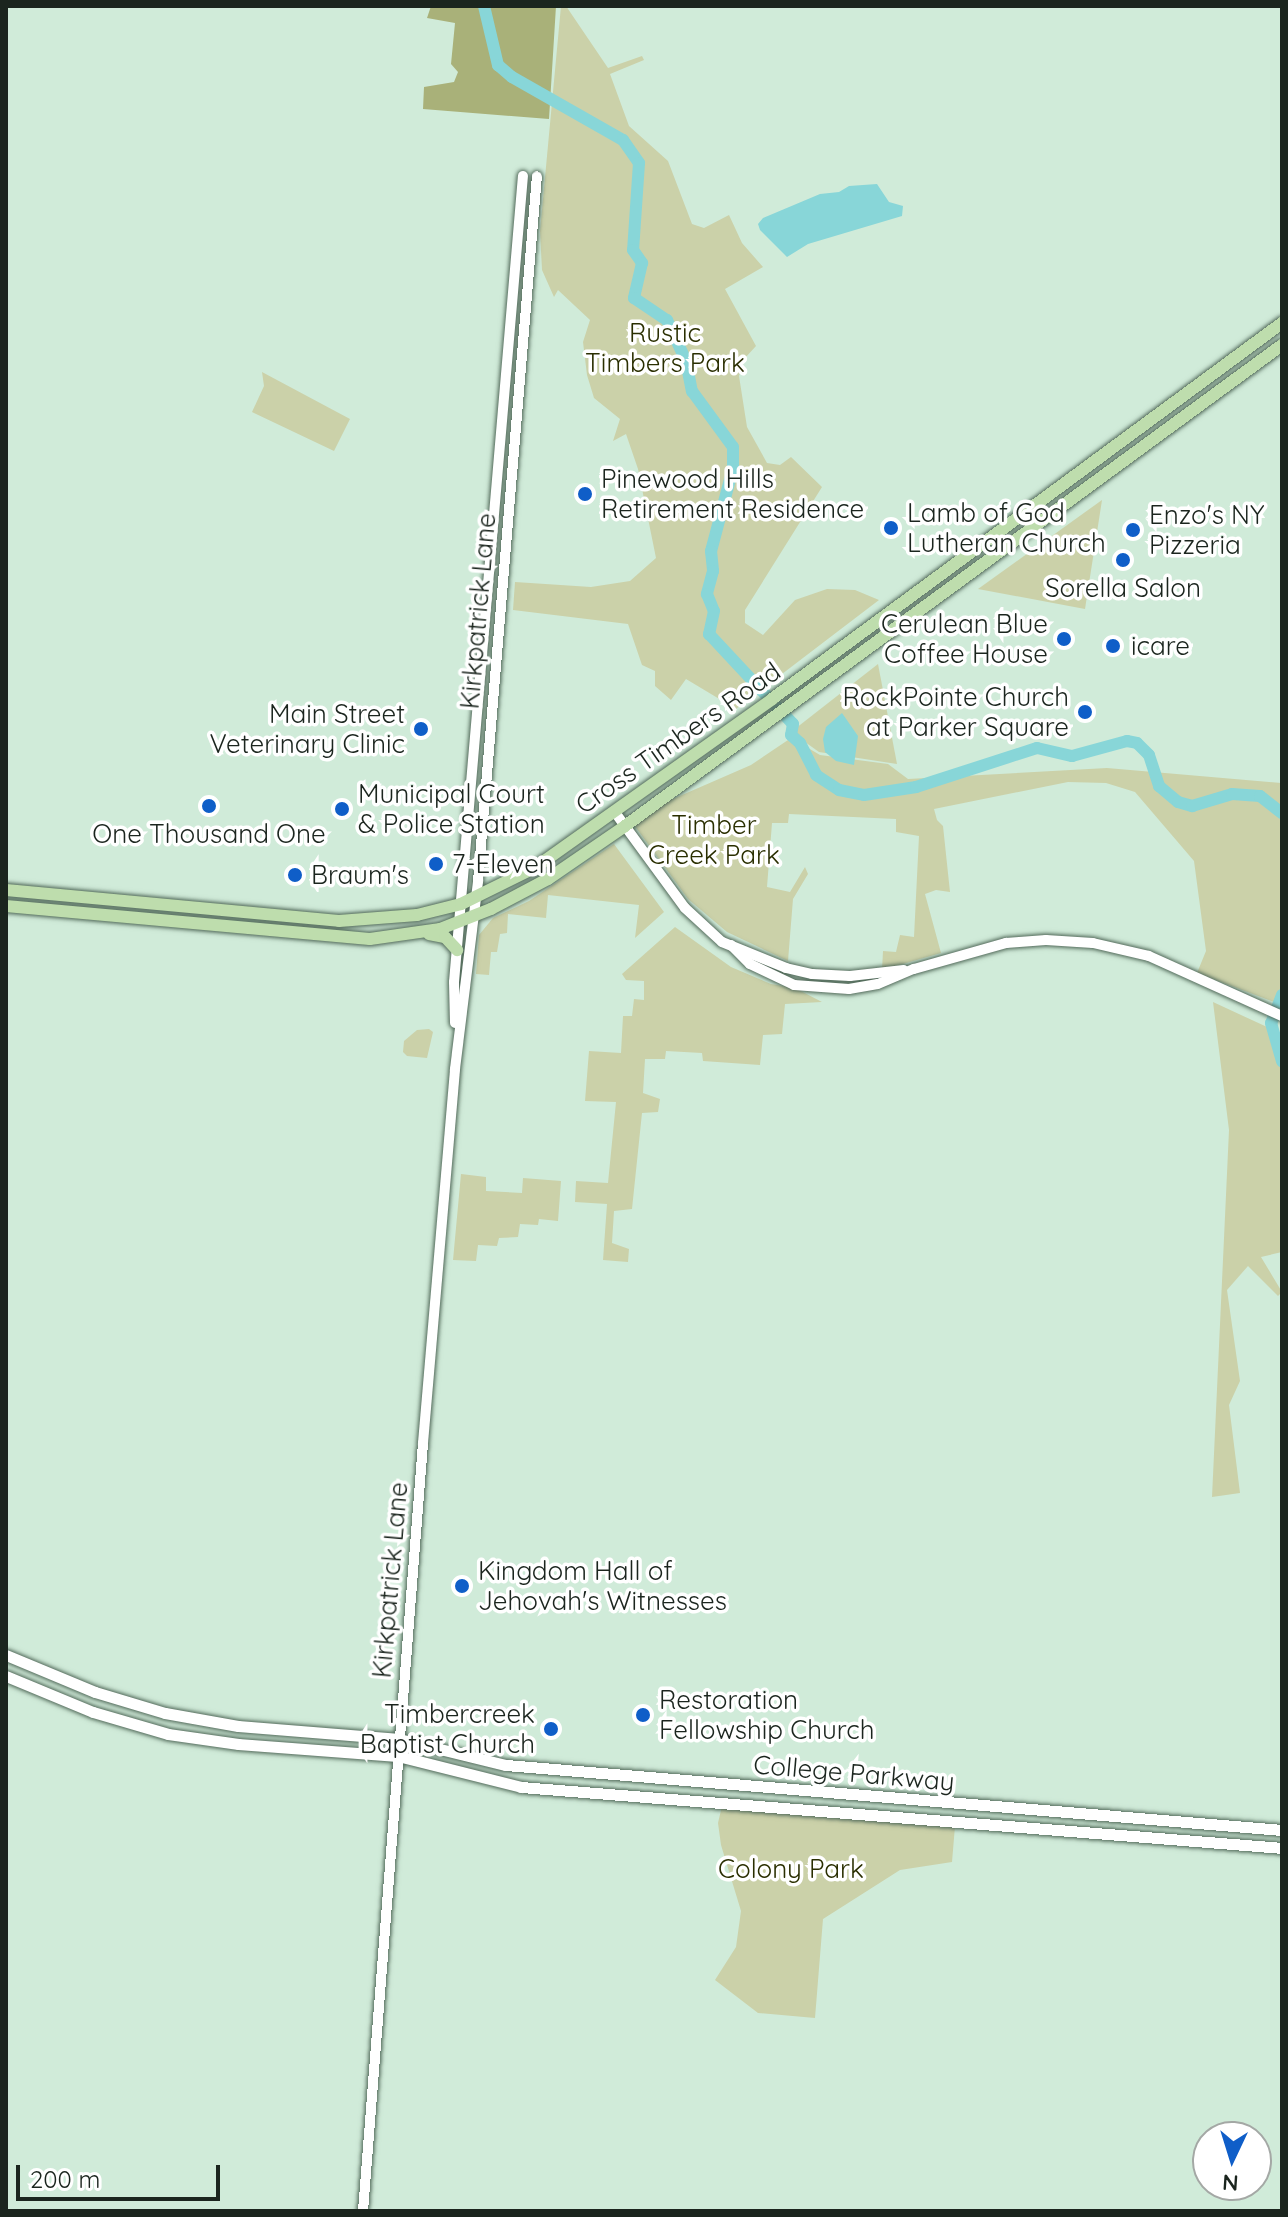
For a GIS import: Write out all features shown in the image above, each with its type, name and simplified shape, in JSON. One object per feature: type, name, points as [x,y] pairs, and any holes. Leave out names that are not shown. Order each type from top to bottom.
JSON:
[{"type":"main road","name":"Cross Timbers Road","points":[[6,890],[310,918],[381,919],[417,915],[461,904],[536,867],[796,681],[1282,323]]},
{"type":"main road","name":"Cross Timbers Road","points":[[6,906],[370,939],[418,934],[459,923],[548,879],[625,826],[1282,345]]},
{"type":"main road","points":[[943,571],[953,586]]},
{"type":"main road","points":[[157,920],[158,904]]},
{"type":"main road","points":[[308,935],[310,918]]},
{"type":"main road","points":[[418,934],[445,937],[457,950]]},
{"type":"main road","name":"College Parkway","points":[[6,1655],[95,1692],[177,1715],[238,1726],[399,1739],[506,1765],[1282,1830]]},
{"type":"main road","points":[[6,1676],[93,1712],[168,1734],[227,1743],[398,1756]]},
{"type":"main road","name":"College Parkway","points":[[398,1756],[521,1787],[1282,1848]]},
{"type":"main road","points":[[601,1792],[603,1774]]},
{"type":"main road","points":[[748,1803],[749,1786]]},
{"type":"main road","points":[[810,1809],[811,1792]]},
{"type":"main road","points":[[875,1814],[877,1797]]},
{"type":"street","name":"Kirkpatrick Lane","points":[[458,1048],[454,982],[523,176]]},
{"type":"street","name":"Kirkpatrick Lane","points":[[363,2211],[399,1739],[458,1048],[488,770],[537,176]]},
{"type":"street","points":[[472,767],[488,770]]},
{"type":"street","points":[[614,811],[685,908],[750,964],[794,985],[868,987],[914,969],[1014,941],[1093,943],[1149,956],[1282,1016]]},
{"type":"green space","points":[[431,6],[556,6],[549,119],[423,109],[424,87],[454,82],[458,72],[451,64],[455,23],[427,18]]},
{"type":"green space","name":"Rustic Timbers Park","points":[[561,6],[566,6],[608,68],[642,56],[644,60],[610,74],[629,126],[668,161],[692,224],[704,228],[729,215],[742,243],[763,267],[725,289],[756,346],[745,358],[739,376],[747,427],[767,463],[780,465],[791,457],[822,487],[745,610],[745,623],[763,635],[795,600],[827,589],[855,590],[879,600],[736,709],[686,679],[671,700],[655,686],[655,671],[642,665],[628,624],[513,610],[515,582],[591,587],[630,581],[656,558],[638,469],[626,434],[613,441],[620,419],[594,398],[587,375],[583,342],[590,320],[558,290],[554,297],[542,270],[540,231]]},
{"type":"green space","points":[[262,372],[350,419],[334,451],[252,412],[264,386]]},
{"type":"green space","points":[[1102,500],[1085,609],[978,589]]},
{"type":"green space","points":[[878,664],[897,764],[819,752],[791,732]]},
{"type":"green space","name":"Timber Creek Park","points":[[791,738],[820,755],[888,764],[908,779],[1107,768],[1281,783],[1282,1005],[1197,973],[1206,951],[1194,861],[1135,792],[1106,783],[1068,782],[934,809],[937,820],[943,826],[950,892],[936,890],[925,894],[941,953],[882,970],[883,951],[896,952],[900,935],[914,937],[919,836],[896,832],[896,819],[789,814],[788,823],[772,823],[767,887],[790,892],[805,867],[808,874],[793,899],[788,961],[727,932],[688,899],[634,825],[666,802],[751,765]]},
{"type":"green space","name":"Timber Creek Park","points":[[614,844],[664,912],[635,938],[639,905],[548,895],[546,918],[508,914],[507,933],[500,934],[497,952],[491,952],[489,975],[476,974],[479,935],[493,918],[529,901]]},
{"type":"green space","name":"Timber Creek Park","points":[[675,927],[731,967],[771,984],[795,988],[822,1002],[785,1004],[782,1034],[763,1035],[760,1065],[703,1061],[702,1053],[666,1051],[665,1059],[645,1059],[643,1093],[660,1099],[658,1112],[642,1113],[632,1209],[614,1211],[612,1243],[629,1249],[628,1262],[603,1260],[607,1204],[575,1202],[576,1181],[608,1183],[616,1102],[585,1101],[589,1051],[621,1053],[623,1016],[632,1016],[634,999],[644,1000],[644,981],[626,980],[622,974]]},
{"type":"green space","points":[[1213,1002],[1282,1034],[1282,1252],[1261,1257],[1282,1292],[1278,1296],[1248,1266],[1227,1290],[1240,1381],[1229,1405],[1240,1493],[1212,1497],[1229,1130]]},
{"type":"green space","points":[[429,1029],[433,1032],[427,1058],[407,1056],[403,1052],[404,1041],[417,1030]]},
{"type":"green space","points":[[461,1174],[486,1177],[486,1191],[522,1193],[523,1178],[561,1181],[558,1221],[539,1219],[538,1225],[520,1224],[518,1237],[499,1238],[497,1246],[478,1245],[476,1261],[453,1260]]},
{"type":"green space","name":"Colony Park","points":[[722,1806],[955,1826],[952,1862],[900,1870],[823,1919],[815,2018],[758,2013],[715,1980],[736,1947],[741,1911],[721,1845],[718,1823]]},
{"type":"water","points":[[877,184],[889,202],[903,206],[902,216],[808,244],[787,257],[760,230],[758,224],[763,218],[820,194],[839,192],[849,186]]},
{"type":"water","points":[[842,713],[858,736],[854,765],[836,761],[825,752],[823,739],[826,727]]},
{"type":"waterway","points":[[484,6],[498,65],[512,77],[623,140],[639,163],[633,250],[642,263],[634,298],[667,320],[686,361],[692,391],[733,447],[733,468],[711,551],[713,571],[707,594],[714,611],[709,634],[793,724],[791,735],[800,743],[816,775],[839,790],[864,795],[916,787],[1037,748],[1072,756],[1127,741],[1137,743],[1149,755],[1159,786],[1178,802],[1192,806],[1232,794],[1260,796],[1282,813]]},
{"type":"waterway","points":[[1282,995],[1271,1023],[1282,1061]]},
{"type":"place","name":"Pinewood Hills Retirement Residence","points":[[585,494]]},
{"type":"place","name":"Lamb of God Lutheran Church","points":[[891,528]]},
{"type":"place","name":"Enzo's NY Pizzeria","points":[[1133,530]]},
{"type":"place","name":"Sorella Salon","points":[[1123,560]]},
{"type":"place","name":"Cerulean Blue Coffee House","points":[[1064,639]]},
{"type":"place","name":"icare","points":[[1113,646]]},
{"type":"place","name":"RockPointe Church at Parker Square","points":[[1085,712]]},
{"type":"place","name":"Main Street Veterinary Clinic","points":[[421,729]]},
{"type":"place","name":"One Thousand One","points":[[209,806]]},
{"type":"place","name":"Municipal Court & Police Station","points":[[342,809]]},
{"type":"place","name":"7-Eleven","points":[[436,864]]},
{"type":"place","name":"Braum's","points":[[295,875]]},
{"type":"place","name":"Kingdom Hall of Jehovah's Witnesses","points":[[462,1586]]},
{"type":"place","name":"Restoration Fellowship Church","points":[[643,1715]]},
{"type":"place","name":"Timbercreek Baptist Church","points":[[551,1729]]}]
